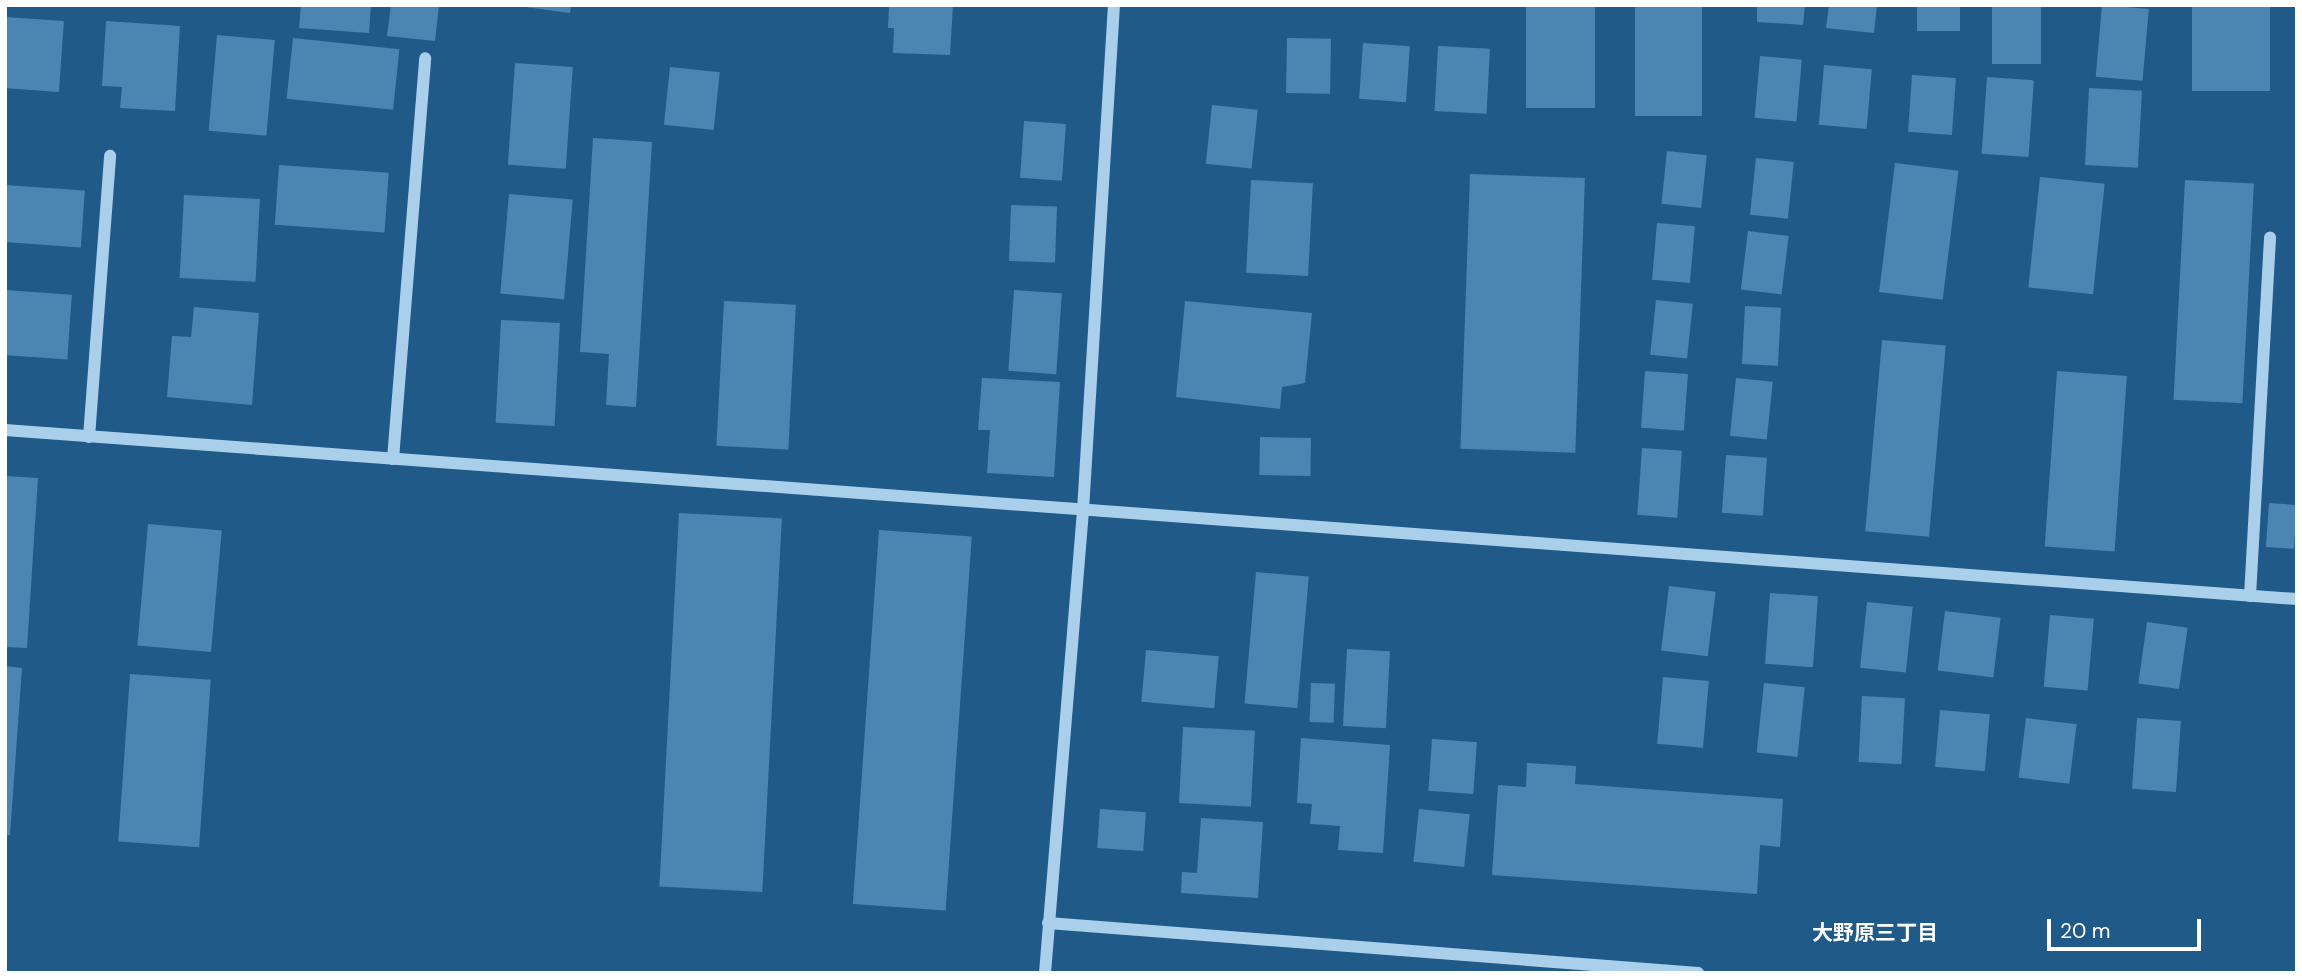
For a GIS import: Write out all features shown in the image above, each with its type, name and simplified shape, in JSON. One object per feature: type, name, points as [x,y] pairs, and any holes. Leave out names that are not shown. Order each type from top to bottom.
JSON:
[{"type":"street","points":[[1045,973],[1083,510],[1114,5]]},
{"type":"street","points":[[393,459],[425,58]]},
{"type":"street","points":[[89,437],[110,156]]},
{"type":"street","points":[[2250,596],[2270,239]]},
{"type":"street","points":[[5,430],[2297,599]]},
{"type":"street","points":[[1048,923],[1698,973]]},
{"type":"building","points":[[301,5],[371,5],[369,33],[299,28]]},
{"type":"building","points":[[391,5],[439,5],[435,41],[387,36]]},
{"type":"building","points":[[511,5],[571,5],[570,13]]},
{"type":"building","points":[[889,5],[953,5],[950,55],[893,53],[894,28],[888,28]]},
{"type":"building","points":[[1526,5],[1595,5],[1595,108],[1526,108]]},
{"type":"building","points":[[1635,5],[1702,5],[1702,116],[1635,116]]},
{"type":"building","points":[[1757,5],[1805,5],[1803,25],[1757,22]]},
{"type":"building","points":[[1829,5],[1877,5],[1874,33],[1826,28]]},
{"type":"building","points":[[1917,5],[1960,5],[1960,31],[1917,31]]},
{"type":"building","points":[[1992,5],[2041,5],[2041,64],[1992,64]]},
{"type":"building","points":[[2102,5],[2149,9],[2143,81],[2096,77]]},
{"type":"building","points":[[2192,5],[2270,5],[2270,91],[2192,91]]},
{"type":"building","points":[[5,17],[64,21],[59,92],[5,88]]},
{"type":"building","points":[[106,21],[180,26],[175,111],[120,108],[122,87],[102,86]]},
{"type":"building","points":[[217,35],[275,40],[266,136],[209,131]]},
{"type":"building","points":[[293,38],[399,49],[393,110],[287,99]]},
{"type":"building","points":[[1287,38],[1331,39],[1330,94],[1286,93]]},
{"type":"building","points":[[1363,43],[1410,46],[1406,102],[1359,99]]},
{"type":"building","points":[[1438,46],[1490,49],[1487,114],[1435,111]]},
{"type":"building","points":[[1760,56],[1802,60],[1796,121],[1755,118]]},
{"type":"building","points":[[515,63],[573,67],[566,169],[508,165]]},
{"type":"building","points":[[1824,65],[1872,69],[1867,129],[1819,125]]},
{"type":"building","points":[[670,67],[720,72],[714,130],[664,125]]},
{"type":"building","points":[[1912,75],[1956,78],[1952,135],[1908,132]]},
{"type":"building","points":[[1987,77],[2034,80],[2029,157],[1982,154]]},
{"type":"building","points":[[2089,88],[2142,91],[2138,168],[2085,165]]},
{"type":"building","points":[[1212,105],[1258,110],[1252,168],[1206,164]]},
{"type":"building","points":[[1024,121],[1066,124],[1062,181],[1020,178]]},
{"type":"building","points":[[593,138],[652,142],[636,407],[606,405],[609,354],[580,352]]},
{"type":"building","points":[[1667,151],[1707,155],[1701,208],[1661,204]]},
{"type":"building","points":[[1756,158],[1794,162],[1788,219],[1750,215]]},
{"type":"building","points":[[1895,163],[1959,171],[1943,300],[1879,292]]},
{"type":"building","points":[[279,165],[389,173],[385,233],[275,225]]},
{"type":"building","points":[[1470,174],[1585,178],[1575,453],[1460,449]]},
{"type":"building","points":[[2040,177],[2105,184],[2093,294],[2028,287]]},
{"type":"building","points":[[1251,180],[1313,183],[1308,276],[1246,273]]},
{"type":"building","points":[[2185,180],[2254,184],[2242,403],[2173,400]]},
{"type":"building","points":[[5,185],[85,191],[81,247],[5,242]]},
{"type":"building","points":[[509,194],[573,200],[564,299],[500,294]]},
{"type":"building","points":[[184,195],[260,199],[256,282],[180,278]]},
{"type":"building","points":[[1011,205],[1057,207],[1055,263],[1009,261]]},
{"type":"building","points":[[1657,223],[1695,226],[1690,283],[1652,280]]},
{"type":"building","points":[[1748,231],[1789,236],[1782,295],[1741,290]]},
{"type":"building","points":[[5,290],[72,295],[67,360],[5,355]]},
{"type":"building","points":[[1014,290],[1062,293],[1056,374],[1008,371]]},
{"type":"building","points":[[1656,300],[1693,304],[1687,359],[1650,355]]},
{"type":"building","points":[[724,301],[796,305],[788,450],[716,446]]},
{"type":"building","points":[[1185,301],[1312,313],[1305,383],[1282,387],[1280,409],[1176,397]]},
{"type":"building","points":[[1745,306],[1781,308],[1778,366],[1742,364]]},
{"type":"building","points":[[194,307],[259,313],[252,405],[167,397],[172,336],[191,337]]},
{"type":"building","points":[[501,320],[560,323],[555,426],[496,423]]},
{"type":"building","points":[[1882,340],[1946,346],[1929,537],[1865,531]]},
{"type":"building","points":[[1645,371],[1688,374],[1684,431],[1641,428]]},
{"type":"building","points":[[2057,371],[2127,376],[2115,551],[2045,547]]},
{"type":"building","points":[[982,378],[1060,382],[1054,477],[987,473],[990,430],[978,430]]},
{"type":"building","points":[[1736,378],[1773,382],[1767,440],[1730,436]]},
{"type":"building","points":[[1260,437],[1311,438],[1310,476],[1259,475]]},
{"type":"building","points":[[1642,448],[1682,451],[1677,518],[1637,515]]},
{"type":"building","points":[[1726,455],[1767,458],[1763,516],[1722,513]]},
{"type":"building","points":[[5,476],[38,478],[27,648],[5,647]]},
{"type":"building","points":[[2269,503],[2297,505],[2294,549],[2266,547]]},
{"type":"building","points":[[679,513],[782,518],[762,892],[659,886]]},
{"type":"building","points":[[148,524],[222,530],[211,652],[137,646]]},
{"type":"building","points":[[879,530],[972,536],[946,911],[853,904]]},
{"type":"building","points":[[1256,572],[1309,577],[1297,708],[1244,703]]},
{"type":"building","points":[[1669,586],[1716,592],[1708,656],[1661,651]]},
{"type":"building","points":[[1770,593],[1818,596],[1813,667],[1765,664]]},
{"type":"building","points":[[1867,602],[1913,607],[1906,672],[1860,668]]},
{"type":"building","points":[[1945,611],[2001,618],[1993,677],[1938,671]]},
{"type":"building","points":[[2050,615],[2094,619],[2088,691],[2044,687]]},
{"type":"building","points":[[2147,622],[2188,628],[2179,689],[2138,683]]},
{"type":"building","points":[[1347,649],[1390,651],[1386,728],[1343,726]]},
{"type":"building","points":[[1146,650],[1219,656],[1214,708],[1141,702]]},
{"type":"building","points":[[5,666],[22,668],[10,835],[5,835]]},
{"type":"building","points":[[130,674],[211,680],[199,847],[118,842]]},
{"type":"building","points":[[1663,677],[1709,681],[1703,748],[1657,744]]},
{"type":"building","points":[[1311,683],[1335,684],[1334,723],[1310,722]]},
{"type":"building","points":[[1764,683],[1805,687],[1797,757],[1757,753]]},
{"type":"building","points":[[1862,696],[1905,698],[1901,764],[1859,762]]},
{"type":"building","points":[[1940,710],[1990,714],[1985,771],[1935,767]]},
{"type":"building","points":[[2026,718],[2077,724],[2069,784],[2019,778]]},
{"type":"building","points":[[2137,718],[2181,721],[2176,792],[2132,789]]},
{"type":"building","points":[[1183,727],[1255,731],[1251,807],[1179,803]]},
{"type":"building","points":[[1301,738],[1390,745],[1383,853],[1338,850],[1340,826],[1310,824],[1312,804],[1297,803]]},
{"type":"building","points":[[1432,739],[1477,742],[1473,794],[1428,791]]},
{"type":"building","points":[[1527,763],[1576,766],[1575,784],[1783,799],[1780,847],[1760,845],[1757,894],[1492,875],[1498,785],[1526,787]]},
{"type":"building","points":[[1100,809],[1146,812],[1143,851],[1097,848]]},
{"type":"building","points":[[1419,809],[1470,814],[1464,867],[1413,862]]},
{"type":"building","points":[[1201,818],[1263,822],[1258,898],[1181,893],[1182,872],[1197,873]]},
{"type":"district","name":"大野原三丁目","points":[[1875,933]]}]
